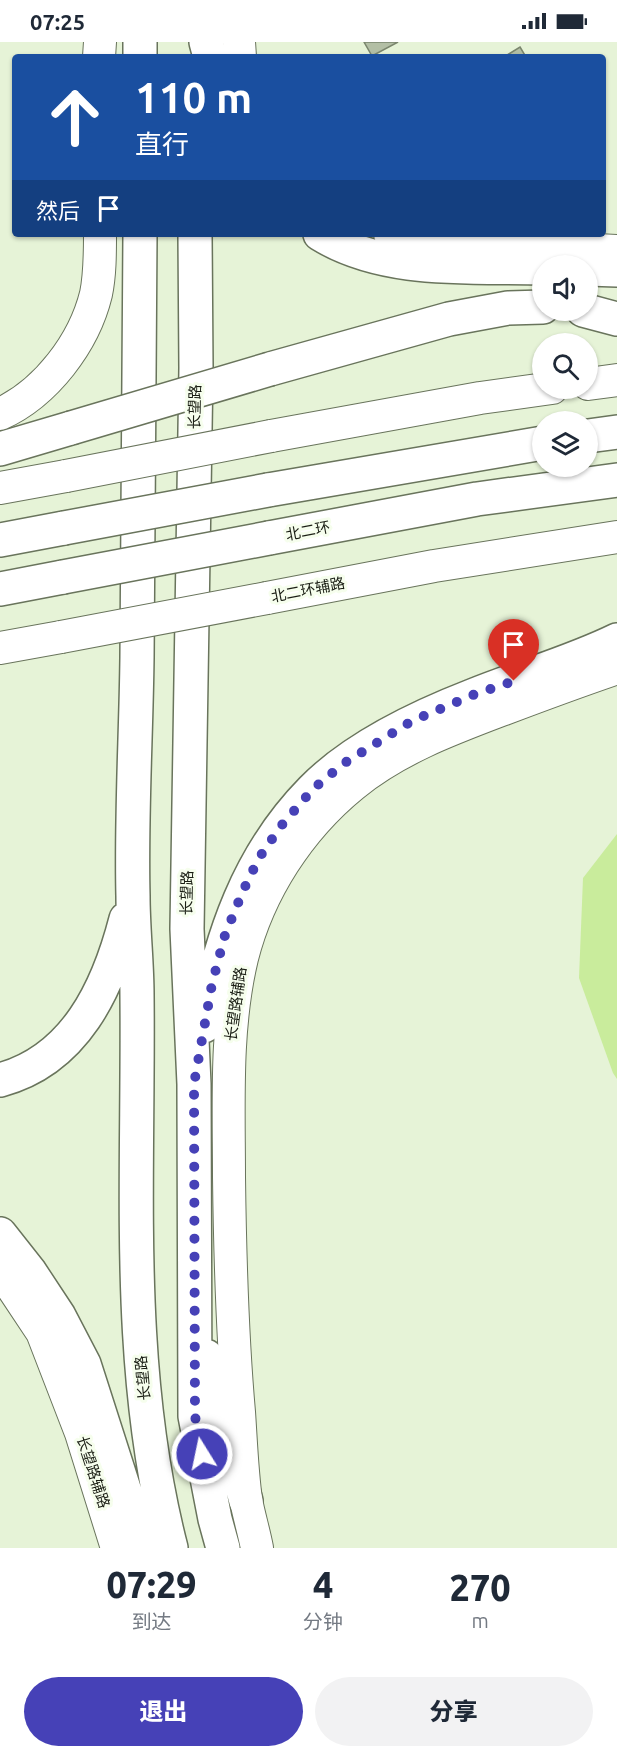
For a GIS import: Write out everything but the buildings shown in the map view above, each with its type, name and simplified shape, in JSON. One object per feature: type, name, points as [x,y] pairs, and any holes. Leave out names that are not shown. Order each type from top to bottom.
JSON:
[{"type":"main road","name":"长望路","points":[[140,237],[138,593],[133,894],[137,993],[135,1208],[138,1305],[149,1445],[158,1498],[171,1548]]},
{"type":"main road","name":"长望路","points":[[195,237],[196,368],[187,929],[194,1084],[195,1416],[212,1508],[223,1548]]},
{"type":"main road","points":[[327,237],[380,257],[414,263],[532,268]]},
{"type":"main road","points":[[598,269],[617,270]]},
{"type":"main road","points":[[0,449],[449,319],[508,308],[532,307]]},
{"type":"main road","points":[[598,314],[617,319]]},
{"type":"main road","points":[[598,435],[617,432]]},
{"type":"main road","points":[[0,540],[268,490],[532,445]]},
{"type":"main road","name":"北二环","points":[[0,589],[477,499],[617,480]]},
{"type":"main road","points":[[194,1084],[212,984],[225,935],[259,858],[281,826],[313,789],[343,764],[412,721],[473,695],[591,653],[617,640]]},
{"type":"main road","points":[[0,1080],[14,1076],[42,1062],[64,1044],[83,1022],[111,970],[133,894]]},
{"type":"main road","points":[[0,1234],[30,1272],[59,1316],[84,1365],[143,1548]]},
{"type":"main road","points":[[195,1316],[246,1501]]},
{"type":"street","points":[[0,414],[14,408],[43,384],[69,354],[90,312],[96,293],[100,237]]},
{"type":"street","points":[[410,237],[444,242],[617,251]]},
{"type":"street","points":[[598,383],[617,380]]},
{"type":"street","points":[[0,488],[271,436],[532,391]]},
{"type":"street","name":"北二环辅路","points":[[0,648],[434,566],[617,537]]},
{"type":"street","name":"长望路辅路","points":[[257,1548],[246,1501],[232,1338],[230,1273],[231,1034],[236,989],[252,928],[281,866],[326,810],[351,786],[376,768],[452,728],[617,668]]},
{"type":"street","name":"长望路辅路","points":[[0,1269],[42,1332],[81,1433],[117,1548]]},
{"type":"green space","points":[[617,834],[617,1079],[579,978],[583,878]]},
{"type":"route","points":[[202,1454],[195,1416],[194,1084],[212,984],[225,935],[259,858],[281,826],[313,789],[343,764],[412,721],[473,695],[514,681]]}]
